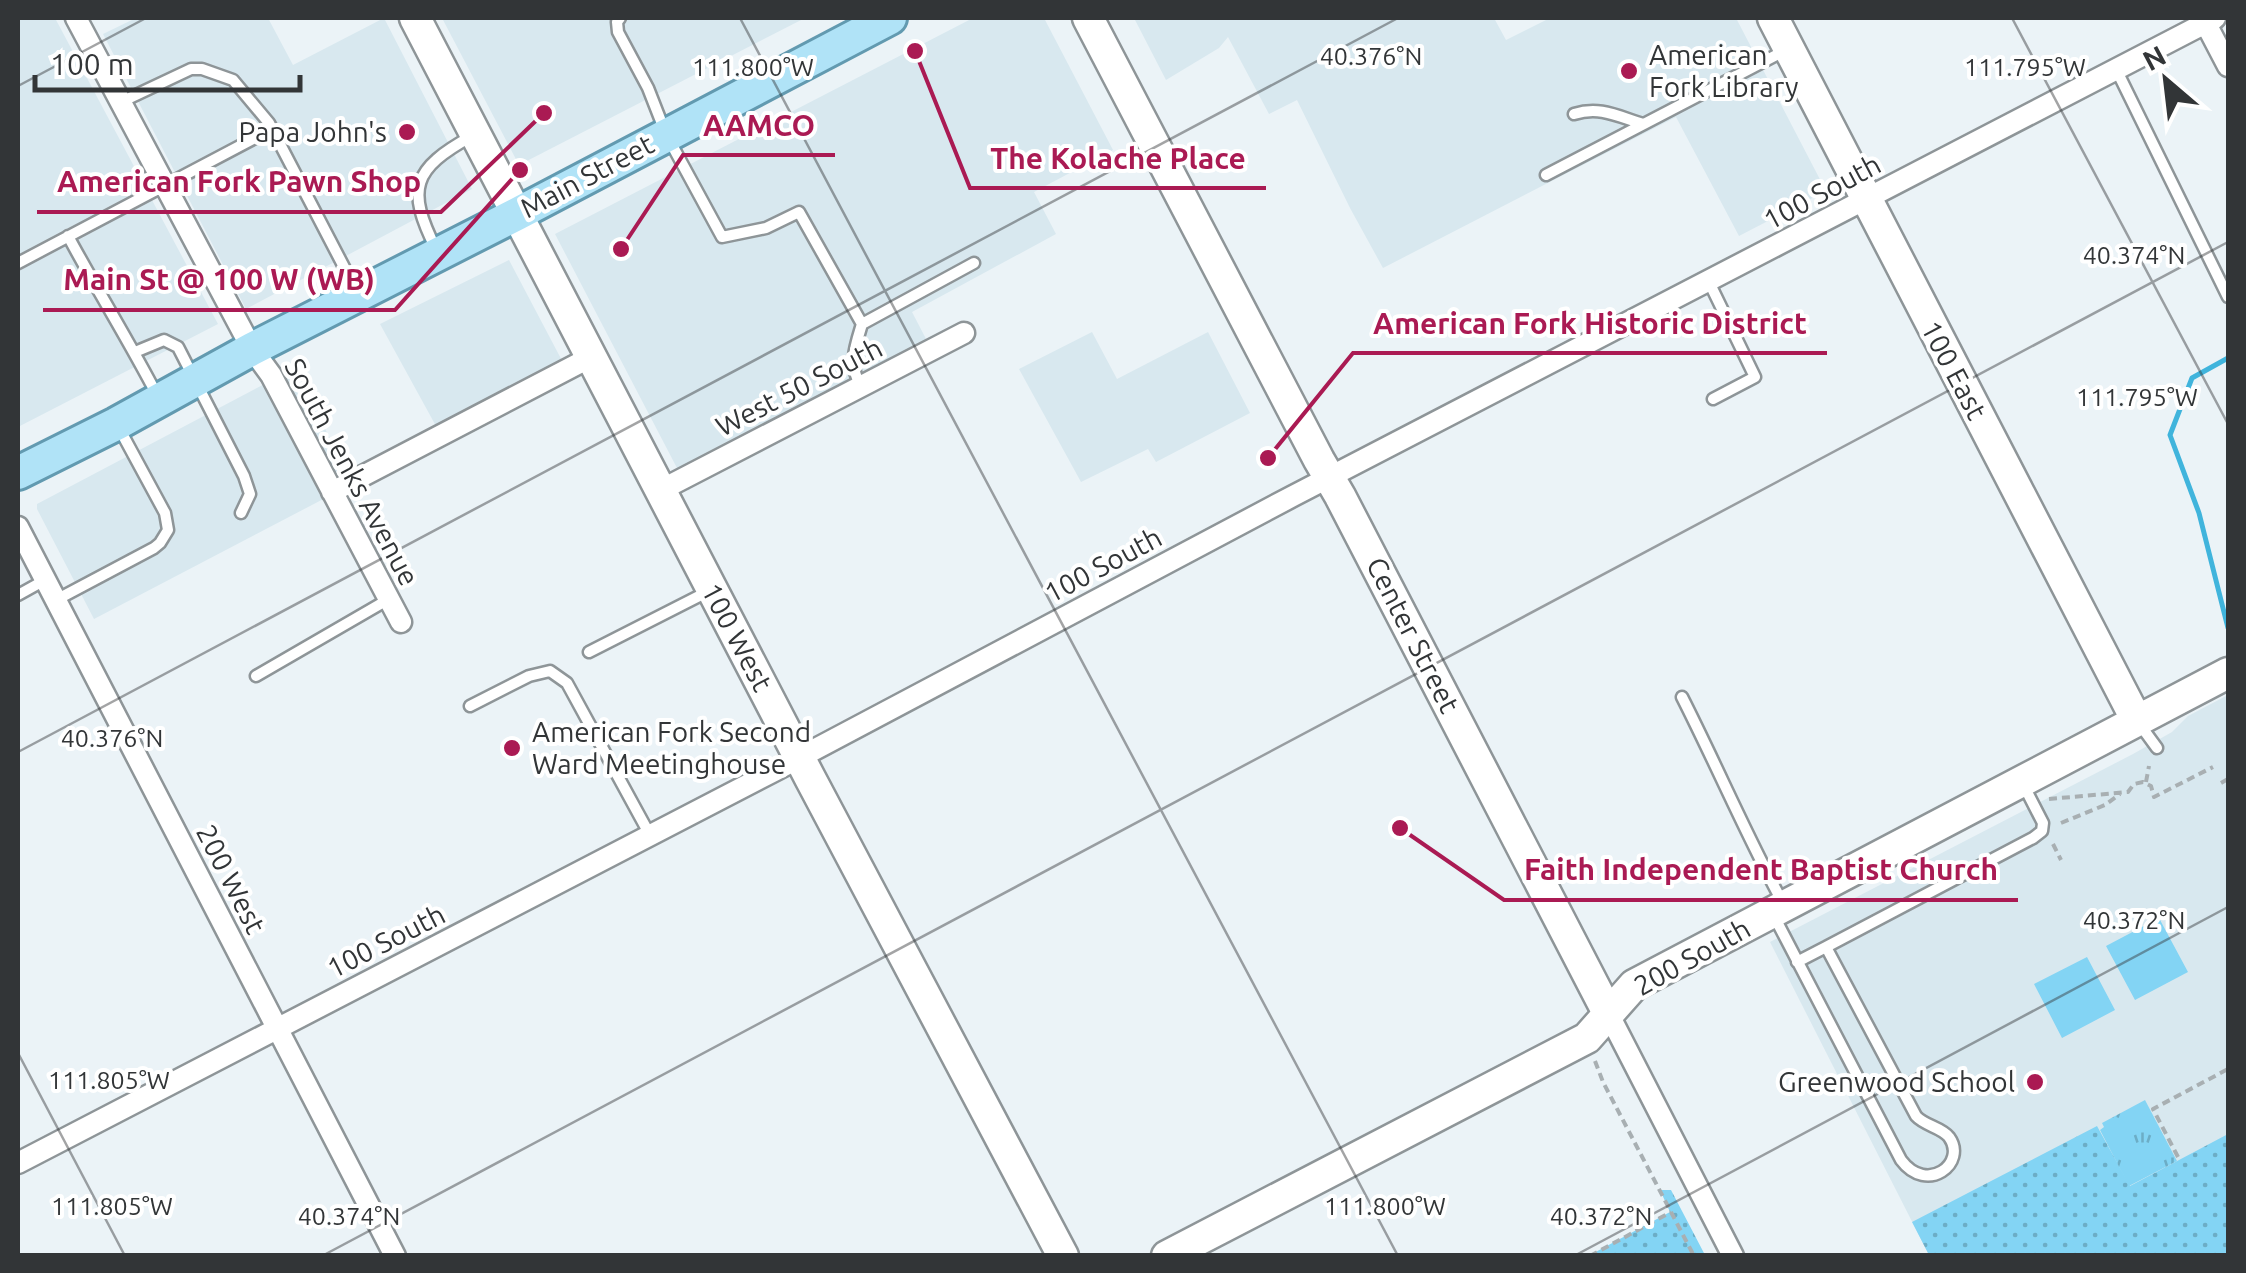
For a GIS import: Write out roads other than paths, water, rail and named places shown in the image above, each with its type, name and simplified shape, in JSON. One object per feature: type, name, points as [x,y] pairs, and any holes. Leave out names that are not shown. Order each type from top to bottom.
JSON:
[{"type":"main road","name":"Main Street","points":[[18,473],[890,18]]},
{"type":"street","name":"South Jenks Avenue","points":[[76,18],[252,349],[271,375],[400,622]]},
{"type":"street","name":"100 West","points":[[415,18],[1063,1256]]},
{"type":"street","name":"Center Street","points":[[1088,18],[1733,1256]]},
{"type":"street","name":"100 East","points":[[1773,18],[2138,721]]},
{"type":"street","name":"100 South","points":[[18,1162],[2210,20]]},
{"type":"street","points":[[2210,20],[2228,66]]},
{"type":"street","name":"West 50 South","points":[[660,490],[964,334]]},
{"type":"street","points":[[332,492],[591,357]]},
{"type":"street","name":"200 West","points":[[18,527],[395,1256]]},
{"type":"street","name":"200 South","points":[[1167,1256],[1587,1038],[1634,985],[2228,673]]},
{"type":"lane","points":[[620,18],[618,32],[648,88],[666,134],[722,237],[766,228],[800,212],[862,324]]},
{"type":"lane","points":[[1546,175],[1789,48]]},
{"type":"lane","points":[[120,103],[191,69],[233,80],[272,128],[360,296]]},
{"type":"lane","points":[[2116,69],[2228,297]]},
{"type":"lane","points":[[1574,114],[1589,109],[1642,124]]},
{"type":"lane","points":[[18,263],[272,128]]},
{"type":"lane","points":[[439,255],[418,204],[420,182],[427,166],[476,134]]},
{"type":"lane","points":[[68,236],[160,401]]},
{"type":"lane","points":[[861,386],[854,375],[852,355],[862,324],[974,263]]},
{"type":"lane","points":[[1709,282],[1755,377],[1713,399]]},
{"type":"lane","points":[[135,352],[164,340],[174,344],[244,476],[250,494],[242,513]]},
{"type":"lane","points":[[56,600],[154,548],[168,530],[165,514],[116,424]]},
{"type":"lane","points":[[18,595],[45,580]]},
{"type":"lane","points":[[589,652],[712,590]]},
{"type":"lane","points":[[256,676],[388,599]]},
{"type":"lane","points":[[470,706],[529,676],[550,671],[567,683],[650,835]]},
{"type":"lane","points":[[1682,697],[1739,813],[1797,962],[1901,1160],[1918,1174],[1937,1175],[1955,1151],[1951,1141],[1947,1134],[1922,1123],[1916,1116],[1826,946]]},
{"type":"lane","points":[[2138,721],[2157,748]]},
{"type":"lane","points":[[1797,962],[2042,831],[2044,823],[2022,781]]},
{"type":"waterway","points":[[2228,358],[2192,378],[2170,435],[2199,513],[2228,628]]},
{"type":"place","name":"The Kolache Place","points":[[915,51]]},
{"type":"place","name":"American Fork Library","points":[[1629,71]]},
{"type":"place","name":"American Fork Pawn Shop","points":[[544,113]]},
{"type":"place","name":"Papa John's","points":[[407,132]]},
{"type":"place","name":"Main St @ 100 W (WB)","points":[[520,170]]},
{"type":"place","name":"AAMCO","points":[[621,249]]},
{"type":"place","name":"American Fork Historic District","points":[[1268,458]]},
{"type":"place","name":"American Fork Second Ward Meetinghouse","points":[[512,748]]},
{"type":"place","name":"Faith Independent Baptist Church","points":[[1400,828]]},
{"type":"place","name":"Greenwood School","points":[[2035,1082]]}]
